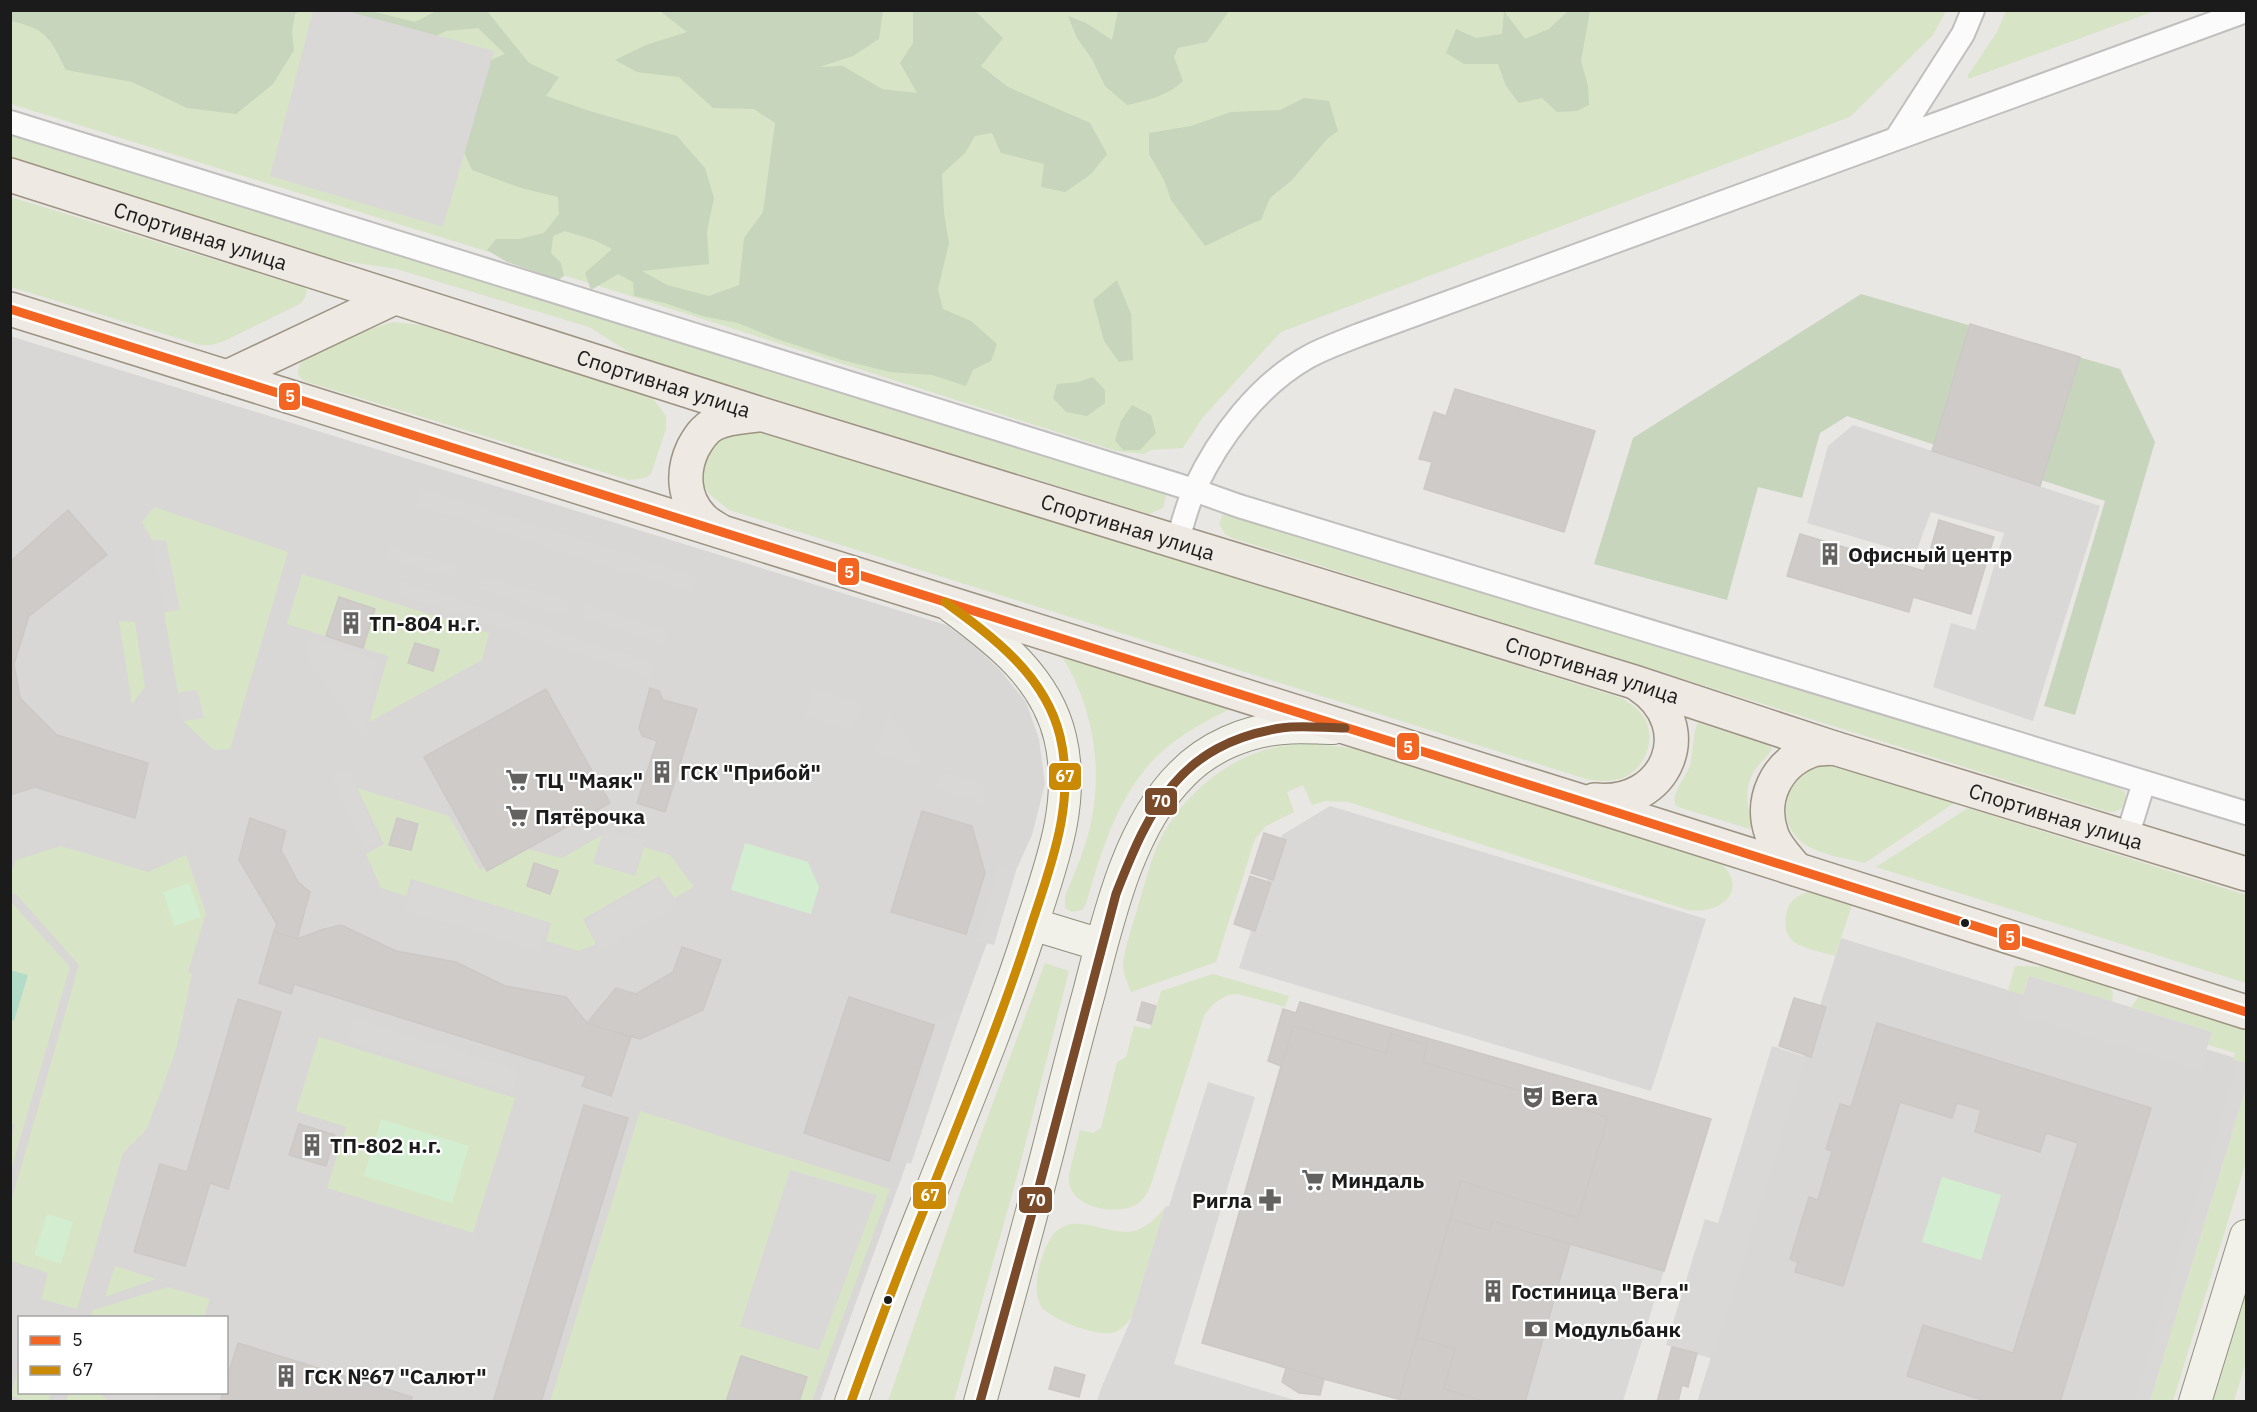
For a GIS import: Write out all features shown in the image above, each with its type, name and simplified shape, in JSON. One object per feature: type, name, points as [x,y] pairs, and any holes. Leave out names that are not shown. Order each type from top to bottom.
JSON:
[{"type":"main road","name":"Спортивная улица","points":[[10,175],[764,415],[1634,682],[1834,748],[2247,874]]},
{"type":"main road","points":[[227,377],[394,298]]},
{"type":"main road","points":[[10,309],[2247,1012]]},
{"type":"main road","points":[[722,532],[701,517],[688,496],[684,478],[689,457],[698,439],[712,425],[730,418],[764,415]]},
{"type":"main road","points":[[851,1401],[928,1199],[997,1029],[1032,924],[1061,825],[1065,791],[1065,762],[1060,735],[1050,706],[1030,675],[996,640],[944,601]]},
{"type":"main road","points":[[1568,797],[1619,800],[1637,795],[1653,783],[1664,768],[1671,750],[1671,731],[1665,711],[1652,693],[1634,682]]},
{"type":"main road","points":[[980,1401],[1116,894],[1135,847],[1156,807],[1181,774],[1207,753],[1242,736],[1283,728],[1345,728]]},
{"type":"main road","points":[[1797,869],[1772,837],[1767,816],[1768,794],[1778,775],[1793,760],[1812,750],[1834,748]]},
{"type":"main road","points":[[1032,924],[1101,945]]},
{"type":"main road","points":[[2195,1401],[2247,1236]]},
{"type":"street","points":[[1897,137],[1963,34],[1973,10]]},
{"type":"street","points":[[1177,541],[1194,490],[1235,423],[1272,383],[1308,357],[1370,330],[2247,11]]},
{"type":"street","points":[[10,122],[1341,537],[2247,813]]},
{"type":"street","points":[[2127,837],[2144,782]]},
{"type":"shaded area","points":[[313,11],[347,11],[494,51],[443,227],[270,176]]},
{"type":"shaded area","points":[[10,336],[946,625],[975,646],[1000,670],[1026,702],[1039,739],[1045,784],[1032,835],[1003,899],[820,1401],[11,1401]]},
{"type":"shaded area","points":[[1853,425],[2100,506],[2033,721],[1933,687],[1951,623],[1975,630],[2004,533],[1931,512],[1915,555],[1807,523],[1828,446]]},
{"type":"shaded area","points":[[422,488],[698,577],[692,593],[416,505]]},
{"type":"shaded area","points":[[152,540],[166,541],[180,610],[164,612]]},
{"type":"shaded area","points":[[390,547],[458,566],[453,578],[387,559]]},
{"type":"shaded area","points":[[484,576],[569,601],[564,616],[480,589]]},
{"type":"shaded area","points":[[401,581],[655,663],[648,676],[398,595]]},
{"type":"shaded area","points":[[585,604],[667,631],[664,644],[582,618]]},
{"type":"shaded area","points":[[308,637],[378,659],[364,737],[310,662]]},
{"type":"shaded area","points":[[814,688],[862,704],[853,732],[804,716]]},
{"type":"shaded area","points":[[197,690],[204,718],[183,721],[178,693]]},
{"type":"shaded area","points":[[889,713],[922,762],[922,767],[875,753]]},
{"type":"shaded area","points":[[347,768],[380,843],[366,848],[332,778]]},
{"type":"shaded area","points":[[942,772],[983,783],[987,804],[937,789]]},
{"type":"shaded area","points":[[1330,806],[1706,919],[1651,1091],[1239,968],[1282,835]]},
{"type":"shaded area","points":[[605,828],[644,840],[634,875],[594,862]]},
{"type":"shaded area","points":[[999,868],[1016,871],[994,945],[976,941]]},
{"type":"shaded area","points":[[659,879],[676,906],[602,949],[586,920]]},
{"type":"shaded area","points":[[414,882],[548,923],[539,952],[405,910]]},
{"type":"shaded area","points":[[1841,938],[2246,1061],[2246,1080],[2144,1401],[1697,1402]]},
{"type":"shaded area","points":[[2029,976],[2212,1032],[2200,1070],[2017,1015]]},
{"type":"shaded area","points":[[962,1009],[911,1164],[894,1158],[939,1019]]},
{"type":"shaded area","points":[[355,1018],[519,1070],[512,1093],[348,1041]]},
{"type":"shaded area","points":[[1772,1046],[1806,1057],[1713,1359],[1666,1345],[1705,1219],[1718,1223]]},
{"type":"shaded area","points":[[2239,1061],[2246,1063],[2246,1088],[2150,1401],[2134,1401]]},
{"type":"shaded area","points":[[1208,1082],[1255,1097],[1174,1364],[1298,1401],[1097,1401],[1130,1322],[1165,1207],[1169,1206]]},
{"type":"shaded area","points":[[790,1170],[877,1195],[819,1350],[740,1326]]},
{"type":"shaded area","points":[[1570,1244],[1664,1271],[1623,1401],[1525,1402]]},
{"type":"shaded area","points":[[101,1394],[158,1394],[156,1402],[108,1401]]},
{"type":"green space","points":[[11,10],[299,11],[295,14],[292,31],[294,50],[273,84],[236,114],[187,108],[132,82],[66,70],[46,36],[33,28],[11,21]]},
{"type":"green space","points":[[2006,10],[2155,11],[1968,79],[1968,75],[1997,32]]},
{"type":"green space","points":[[10,11],[1946,11],[1933,35],[1850,117],[1281,332],[1203,417],[1183,448],[1151,450],[1144,454],[1116,451],[618,292],[11,104]]},
{"type":"green space","points":[[328,11],[371,11],[415,22],[436,11],[487,11],[529,63],[559,77],[546,96],[677,136],[705,168],[714,198],[707,231],[709,264],[642,271],[667,285],[709,296],[739,285],[744,238],[763,212],[775,123],[754,109],[713,108],[679,77],[637,72],[615,60],[646,45],[687,32],[660,11],[883,11],[879,39],[853,56],[819,67],[843,66],[882,89],[917,93],[900,63],[913,43],[913,11],[975,11],[1003,38],[981,66],[1008,87],[1090,123],[1107,154],[1091,174],[1065,192],[1041,187],[1044,164],[1001,153],[992,133],[975,136],[965,153],[942,174],[944,213],[949,243],[938,289],[943,309],[971,321],[997,344],[991,361],[973,370],[966,386],[932,375],[890,372],[842,360],[777,339],[738,323],[702,316],[665,303],[634,296],[633,282],[618,274],[591,290],[585,273],[612,249],[594,240],[565,231],[553,236],[551,253],[561,263],[564,276],[558,280],[507,262],[487,250],[496,239],[519,239],[544,233],[559,214],[558,197],[521,188],[472,170],[452,126],[476,66],[505,54],[478,28],[446,31],[430,39]]},
{"type":"green space","points":[[1118,11],[1229,11],[1207,42],[1178,48],[1174,57],[1183,81],[1164,94],[1127,105],[1105,86],[1092,59],[1077,38],[1068,16],[1086,23],[1112,40]]},
{"type":"green space","points":[[1504,11],[1525,39],[1549,29],[1568,11],[1590,11],[1581,61],[1588,86],[1589,105],[1577,111],[1557,112],[1542,98],[1519,103],[1506,86],[1498,64],[1464,64],[1446,53],[1456,29],[1476,38],[1502,34]]},
{"type":"green space","points":[[1304,98],[1329,101],[1338,131],[1328,138],[1292,180],[1270,198],[1261,220],[1205,246],[1171,200],[1164,180],[1149,154],[1149,133],[1191,126],[1231,112],[1280,110]]},
{"type":"green space","points":[[11,126],[1164,491],[1166,497],[1163,508],[1149,514],[635,356],[589,327],[396,269],[318,257],[11,159]]},
{"type":"green space","points":[[11,197],[303,287],[307,290],[306,295],[298,305],[222,342],[200,345],[11,287]]},
{"type":"green space","points":[[1117,280],[1131,314],[1133,360],[1119,362],[1104,341],[1093,300]]},
{"type":"green space","points":[[1861,294],[2120,369],[2155,442],[2075,715],[2044,706],[2105,501],[1847,416],[1820,433],[1802,498],[1758,487],[1727,600],[1594,564],[1633,438]]},
{"type":"green space","points":[[393,322],[421,325],[651,396],[666,416],[666,429],[651,474],[645,478],[629,480],[304,381],[299,376],[299,367],[304,360],[314,354],[342,340]]},
{"type":"green space","points":[[1093,377],[1105,390],[1105,403],[1087,416],[1066,412],[1053,398],[1057,384],[1078,382]]},
{"type":"green space","points":[[1132,405],[1151,415],[1156,433],[1140,450],[1123,450],[1115,440],[1121,421]]},
{"type":"green space","points":[[760,428],[1621,698],[1645,719],[1649,737],[1646,755],[1628,776],[1611,781],[1586,779],[729,510],[708,493],[702,482],[702,458],[713,440]]},
{"type":"green space","points":[[154,507],[288,552],[230,749],[214,750],[183,721],[204,718],[197,690],[178,693],[164,612],[179,609],[166,541],[152,540],[142,522]]},
{"type":"green space","points":[[1226,513],[2113,784],[2125,792],[2126,802],[2117,811],[2105,811],[1232,538],[1225,534],[1219,524]]},
{"type":"green space","points":[[302,574],[489,633],[482,660],[369,722],[388,656],[287,624]]},
{"type":"green space","points":[[119,621],[135,622],[145,687],[132,704]]},
{"type":"green space","points":[[1062,657],[1234,707],[1182,736],[1145,769],[1131,789],[1109,833],[1086,904],[1082,910],[1072,912],[1065,908],[1065,896],[1089,831],[1096,786],[1089,719],[1073,676]]},
{"type":"green space","points":[[1698,723],[1766,744],[1772,748],[1753,773],[1748,786],[1747,801],[1752,822],[1750,829],[1678,807],[1675,804],[1675,794],[1690,765]]},
{"type":"green space","points":[[1313,744],[1360,749],[1717,860],[1727,870],[1732,880],[1732,889],[1729,897],[1712,908],[1688,910],[1348,802],[1325,801],[1312,805],[1303,785],[1287,792],[1294,812],[1266,826],[1255,839],[1216,962],[1131,992],[1123,969],[1127,944],[1159,842],[1179,810],[1205,783],[1237,762],[1272,748]]},
{"type":"green space","points":[[1824,765],[1836,766],[1954,803],[1865,863],[1825,853],[1809,847],[1793,833],[1786,810],[1793,786],[1811,769]]},
{"type":"green space","points":[[357,788],[449,816],[480,870],[523,848],[562,858],[602,835],[593,863],[635,876],[644,847],[670,855],[694,887],[674,898],[659,876],[583,919],[596,944],[579,951],[546,941],[551,923],[411,879],[406,896],[381,888],[366,854],[384,844]]},
{"type":"green space","points":[[1968,808],[2246,895],[2246,983],[1876,867]]},
{"type":"green space","points":[[745,843],[808,862],[819,887],[811,914],[731,890]]},
{"type":"green space","points":[[61,846],[148,872],[186,855],[206,913],[188,972],[192,974],[176,1050],[147,1129],[123,1153],[77,1309],[41,1299],[48,1273],[11,1261],[11,1202],[79,965],[17,895],[11,893],[10,876],[16,860]]},
{"type":"green space","points":[[189,883],[201,917],[174,926],[163,892]]},
{"type":"green space","points":[[1811,891],[1852,905],[1835,956],[1798,944],[1787,933],[1785,921],[1790,903],[1798,896]]},
{"type":"green space","points":[[11,902],[70,967],[11,1170],[11,1140],[15,1125],[10,1124]]},
{"type":"green space","points":[[1045,963],[1069,971],[1018,1173],[954,1401],[888,1401],[972,1159]]},
{"type":"green space","points":[[2015,966],[2059,967],[2106,981],[2113,993],[2112,1002],[2029,976],[2023,995],[2008,990]]},
{"type":"green space","points":[[10,970],[28,975],[14,1021],[11,1020]]},
{"type":"green space","points":[[1213,974],[1289,996],[1285,1007],[1238,994],[1215,1003],[1204,1016],[1153,1180],[1145,1196],[1133,1206],[1113,1210],[1102,1209],[1083,1202],[1071,1189],[1069,1180],[1080,1130],[1093,1133],[1101,1128],[1117,1062],[1126,1057],[1134,1026],[1150,1029],[1161,991]]},
{"type":"green space","points":[[2140,995],[2246,1024],[2246,1063],[2233,1060],[2235,1053],[2208,1045],[2212,1032],[2131,1007]]},
{"type":"green space","points":[[319,1037],[515,1098],[473,1233],[327,1188],[346,1127],[296,1111]]},
{"type":"green space","points":[[2246,1088],[2246,1162],[2173,1401],[2150,1401]]},
{"type":"green space","points":[[640,1111],[890,1189],[812,1401],[550,1402]]},
{"type":"green space","points":[[381,1119],[469,1146],[452,1203],[364,1176]]},
{"type":"green space","points":[[1942,1177],[2001,1195],[1981,1260],[1922,1242]]},
{"type":"green space","points":[[1165,1207],[1132,1316],[1121,1328],[1112,1333],[1095,1332],[1054,1317],[1041,1306],[1037,1291],[1040,1264],[1049,1241],[1058,1230],[1068,1225],[1078,1224],[1114,1231],[1137,1230],[1146,1226]]},
{"type":"green space","points":[[47,1214],[73,1222],[61,1264],[34,1255]]},
{"type":"green space","points":[[115,1266],[156,1279],[105,1297]]},
{"type":"green space","points":[[168,1287],[210,1299],[204,1316],[92,1316],[93,1310]]},
{"type":"green space","points":[[2246,1293],[2246,1362],[2234,1401],[2213,1401]]},
{"type":"green space","points":[[18,1368],[18,1394],[51,1394],[48,1401],[29,1401],[11,1396]]},
{"type":"green space","points":[[68,1394],[101,1394],[108,1401],[66,1401]]},
{"type":"building","points":[[1970,324],[2080,357],[2040,486],[1932,451]]},
{"type":"building","points":[[1455,389],[1595,431],[1564,532],[1424,489],[1432,462],[1419,459],[1434,412],[1446,416]]},
{"type":"building","points":[[68,510],[107,555],[29,616],[14,664],[20,698],[57,735],[148,763],[135,818],[35,787],[10,795],[10,562]]},
{"type":"building","name":"Офисный центр","points":[[1939,520],[1994,537],[1971,614],[1913,597],[1909,612],[1787,576],[1800,534],[1924,571]]},
{"type":"building","name":"ТП-804 н.г.","points":[[339,597],[375,609],[363,648],[326,636]]},
{"type":"building","points":[[415,643],[439,650],[433,671],[408,663]]},
{"type":"building","name":"ГСК \"Прибой\"","points":[[650,688],[659,691],[663,700],[697,709],[665,812],[637,803],[657,741],[642,736],[639,728]]},
{"type":"building","name":"ТЦ \"Маяк\"","points":[[546,689],[610,803],[487,871],[424,757]]},
{"type":"building","points":[[922,811],[972,826],[985,873],[966,934],[891,912]]},
{"type":"building","points":[[250,818],[286,831],[281,850],[298,882],[310,892],[297,939],[274,931],[277,924],[239,860]]},
{"type":"building","points":[[397,818],[418,824],[411,850],[389,845]]},
{"type":"building","points":[[1264,833],[1286,840],[1273,880],[1251,873]]},
{"type":"building","points":[[534,863],[558,871],[550,894],[527,886]]},
{"type":"building","points":[[1250,876],[1271,883],[1255,931],[1234,924]]},
{"type":"building","points":[[341,925],[396,951],[456,962],[505,986],[566,997],[587,1023],[631,1037],[611,1096],[582,1086],[586,1076],[294,984],[291,994],[259,983],[274,931],[297,939]]},
{"type":"building","points":[[682,947],[721,960],[703,1010],[640,1039],[587,1023],[616,988],[636,994],[673,972]]},
{"type":"building","points":[[849,997],[934,1025],[889,1161],[804,1133]]},
{"type":"building","points":[[1794,998],[1826,1007],[1811,1057],[1779,1046]]},
{"type":"building","points":[[238,999],[281,1012],[228,1189],[210,1183],[185,1266],[134,1252],[160,1164],[187,1172]]},
{"type":"building","points":[[1142,1002],[1156,1006],[1151,1024],[1137,1020]]},
{"type":"building","name":"Вега","points":[[1300,1002],[1711,1119],[1664,1271],[1570,1244],[1525,1402],[1409,1402],[1202,1343],[1281,1066],[1268,1061],[1283,1009],[1296,1013]]},
{"type":"building","points":[[1877,1023],[2151,1108],[2060,1402],[1989,1402],[1907,1376],[1923,1325],[2013,1353],[2078,1143],[2046,1133],[2040,1152],[1975,1132],[1981,1110],[1957,1103],[1952,1118],[1900,1102],[1843,1286],[1795,1272],[1798,1262],[1790,1259],[1809,1197],[1818,1200],[1832,1151],[1826,1149],[1840,1104],[1851,1107]]},
{"type":"building","name":"Вега","points":[[1293,1026],[1386,1053],[1391,1034],[1427,1045],[1423,1062],[1608,1117],[1578,1218],[1461,1181],[1399,1399],[1324,1379],[1320,1395],[1299,1393],[1282,1382],[1286,1368],[1202,1343]]},
{"type":"building","points":[[584,1105],[628,1118],[541,1402],[493,1402]]},
{"type":"building","name":"ТП-802 н.г.","points":[[299,1124],[335,1135],[326,1166],[289,1155]]},
{"type":"building","name":"Гостиница \"Вега\"","points":[[1450,1219],[1489,1230],[1492,1221],[1570,1244],[1525,1402],[1487,1402],[1444,1389],[1455,1349],[1416,1337]]},
{"type":"building","name":"ГСК №67 \"Салют\"","points":[[238,1343],[412,1397],[411,1402],[220,1402],[222,1394],[228,1394],[228,1375]]},
{"type":"building","points":[[1672,1347],[1697,1353],[1688,1387],[1682,1385],[1678,1402],[1657,1402]]},
{"type":"building","points":[[741,1356],[807,1377],[799,1402],[726,1402]]},
{"type":"building","points":[[1055,1367],[1085,1375],[1079,1397],[1049,1389]]},
{"type":"transit line","name":"5","points":[[10,309],[2246,1012]]},
{"type":"transit line","name":"67","points":[[851,1402],[897,1277],[1007,996],[1046,880],[1063,809],[1065,785],[1060,736],[1053,714],[1042,694],[1015,659],[945,602]]},
{"type":"transit line","name":"70","points":[[980,1402],[1116,894],[1142,834],[1173,784],[1193,765],[1217,748],[1246,736],[1281,728],[1345,728]]},
{"type":"place","name":"Офисный центр","points":[[1830,554]]},
{"type":"place","name":"ТП-804 н.г.","points":[[351,623]]},
{"type":"place","name":"ГСК \"Прибой\"","points":[[662,772]]},
{"type":"place","name":"ТЦ \"Маяк\"","points":[[517,780]]},
{"type":"place","name":"Пятёрочка","points":[[517,816]]},
{"type":"place","name":"Вега","points":[[1533,1097]]},
{"type":"place","name":"ТП-802 н.г.","points":[[312,1145]]},
{"type":"place","name":"Миндаль","points":[[1313,1180]]},
{"type":"place","name":"Ригла","points":[[1270,1200]]},
{"type":"place","name":"Гостиница \"Вега\"","points":[[1493,1291]]},
{"type":"place","name":"Модульбанк","points":[[1536,1329]]},
{"type":"place","name":"ГСК №67 \"Салют\"","points":[[286,1376]]}]
